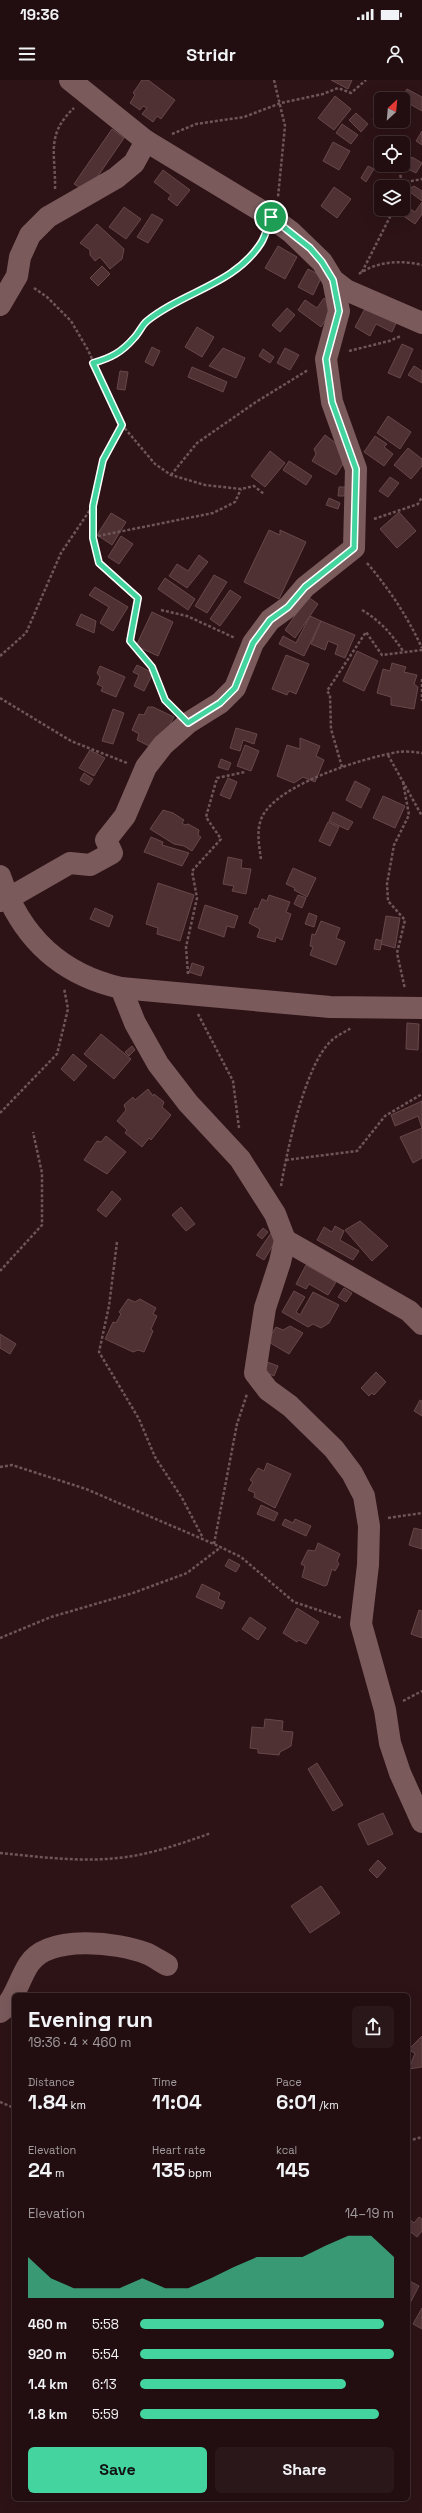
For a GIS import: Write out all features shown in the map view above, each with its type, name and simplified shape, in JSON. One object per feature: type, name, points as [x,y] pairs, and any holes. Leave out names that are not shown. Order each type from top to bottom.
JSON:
[{"type":"street","points":[[70,80],[150,144],[268,215],[310,248],[339,285],[422,323]]},
{"type":"street","points":[[0,305],[17,276],[24,244],[48,217],[116,178],[134,163],[150,144]]},
{"type":"street","points":[[5,900],[70,863],[90,864],[112,853],[106,840],[125,816],[146,767],[163,745],[188,723],[220,703],[235,688],[253,643],[270,620],[288,607],[305,587],[354,548],[356,469],[332,402],[326,359],[339,311],[339,285]]},
{"type":"street","points":[[0,876],[5,900],[22,925],[46,952],[95,982],[121,988],[330,1007],[417,1008]]},
{"type":"street","points":[[121,988],[135,1023],[158,1064],[188,1103],[240,1159],[275,1214],[285,1240],[280,1262],[265,1308],[254,1373],[268,1390],[290,1406],[334,1449],[352,1473],[364,1496],[369,1526],[368,1565],[361,1624],[385,1710],[392,1749],[400,1773],[422,1822]]},
{"type":"street","points":[[285,1240],[409,1311],[422,1324]]},
{"type":"street","points":[[13,1993],[29,1964],[38,1954],[53,1948],[75,1943],[127,1948],[148,1954],[166,1965]]},
{"type":"street","points":[[0,2012],[12,1995]]},
{"type":"path","points":[[93,363],[119,354],[135,338],[146,322],[175,303],[215,284],[246,263],[262,242],[268,215],[276,203],[279,193],[285,126],[281,103],[274,80]]},
{"type":"path","points":[[150,144],[196,124],[244,117],[281,103],[323,94],[338,88],[351,93],[366,80]]},
{"type":"path","points":[[48,217],[55,188],[53,155],[55,131],[64,117],[89,94]]},
{"type":"path","points":[[410,181],[422,179]]},
{"type":"path","points":[[362,272],[390,216]]},
{"type":"path","points":[[339,285],[353,279],[362,272],[390,263],[407,262],[422,265]]},
{"type":"path","points":[[17,276],[47,297],[71,321],[93,363],[122,425],[155,464],[171,475],[205,485],[241,489],[254,486],[264,494]]},
{"type":"path","points":[[171,475],[197,443],[256,402],[326,359],[402,336]]},
{"type":"path","points":[[122,425],[103,460],[93,506],[93,538],[99,563],[138,598],[130,641],[152,667],[165,700],[188,723]]},
{"type":"path","points":[[93,538],[136,527],[214,513],[235,502],[241,489]]},
{"type":"path","points":[[370,520],[418,504],[422,497]]},
{"type":"path","points":[[0,656],[26,633],[61,553],[93,506]]},
{"type":"path","points":[[342,768],[331,729],[330,695],[327,691],[366,632],[382,655],[422,649],[405,614],[389,589],[354,548]]},
{"type":"path","points":[[161,610],[187,616],[232,637],[253,643]]},
{"type":"path","points":[[362,610],[380,621],[391,633],[403,652]]},
{"type":"path","points":[[422,679],[422,701]]},
{"type":"path","points":[[0,698],[71,741],[126,763],[146,767]]},
{"type":"path","points":[[261,859],[258,837],[262,816],[281,796],[302,783],[342,768],[399,752],[422,753]]},
{"type":"path","points":[[388,755],[422,816]]},
{"type":"path","points":[[240,1159],[238,1116],[233,1081],[199,1019],[188,977],[186,947],[197,898],[192,871],[221,839],[206,817],[217,778],[245,772]]},
{"type":"path","points":[[403,782],[409,815],[394,845],[387,884],[388,901],[405,920],[397,953],[400,977],[417,1008]]},
{"type":"path","points":[[0,1113],[56,1054],[68,1009],[59,960]]},
{"type":"path","points":[[275,1214],[286,1160],[315,1064],[330,1042],[353,1026]]},
{"type":"path","points":[[286,1160],[357,1151],[385,1116],[422,1094]]},
{"type":"path","points":[[0,1271],[42,1225],[42,1173],[33,1132]]},
{"type":"path","points":[[117,1242],[109,1306],[99,1352],[139,1419],[155,1457],[182,1498],[203,1539]]},
{"type":"path","points":[[214,1544],[236,1424],[254,1373]]},
{"type":"path","points":[[0,1467],[12,1466],[86,1489],[203,1539],[241,1557],[294,1602],[361,1624]]},
{"type":"path","points":[[369,1526],[393,1515],[422,1513]]},
{"type":"path","points":[[0,1638],[51,1616],[133,1593],[187,1573],[221,1547]]},
{"type":"path","points":[[0,1853],[43,1857],[125,1858],[165,1849],[212,1833]]},
{"type":"path","points":[[0,2102],[12,2107]]},
{"type":"path","points":[[410,2140],[422,2137]]},
{"type":"building","points":[[142,80],[148,80],[175,100],[161,119],[157,116],[153,122],[142,114],[147,108],[143,106],[140,110],[130,103],[135,95],[133,93]]},
{"type":"building","points":[[331,80],[352,80],[348,89]]},
{"type":"building","points":[[407,89],[422,97],[422,111],[410,104],[410,92],[405,92]]},
{"type":"building","points":[[335,96],[351,109],[334,130],[318,118]]},
{"type":"building","points":[[356,113],[368,124],[361,132],[349,120]]},
{"type":"building","points":[[342,124],[358,135],[351,144],[336,133]]},
{"type":"building","points":[[112,129],[124,138],[87,192],[74,184]]},
{"type":"building","points":[[422,131],[422,145],[416,141]]},
{"type":"building","points":[[333,142],[350,151],[339,170],[323,161]]},
{"type":"building","points":[[412,157],[422,163],[416,173],[410,170],[410,161]]},
{"type":"building","points":[[368,166],[374,169],[366,182],[361,178]]},
{"type":"building","points":[[163,170],[190,190],[177,206],[168,199],[171,195],[154,182]]},
{"type":"building","points":[[414,186],[422,191],[422,201],[410,192],[410,188]]},
{"type":"building","points":[[334,187],[351,199],[337,218],[321,206]]},
{"type":"building","points":[[422,202],[422,214],[415,224],[403,216],[410,216],[410,209],[415,212]]},
{"type":"building","points":[[124,207],[141,219],[126,239],[109,227]]},
{"type":"building","points":[[152,214],[163,220],[148,243],[137,237]]},
{"type":"building","points":[[97,224],[124,249],[122,259],[110,269],[100,257],[95,261],[90,255],[90,250],[80,243]]},
{"type":"building","points":[[278,246],[297,257],[285,279],[265,268]]},
{"type":"building","points":[[102,266],[110,274],[98,286],[90,278]]},
{"type":"building","points":[[308,269],[322,276],[313,295],[298,287]]},
{"type":"building","points":[[324,298],[332,310],[321,327],[298,310],[305,300],[317,308]]},
{"type":"building","points":[[367,305],[397,321],[392,332],[376,324],[370,336],[355,327]]},
{"type":"building","points":[[287,308],[295,315],[280,332],[272,325]]},
{"type":"building","points":[[197,327],[214,337],[202,357],[185,347]]},
{"type":"building","points":[[402,344],[413,349],[400,378],[388,373]]},
{"type":"building","points":[[152,347],[160,351],[153,366],[145,362]]},
{"type":"building","points":[[223,348],[245,358],[236,378],[209,366]]},
{"type":"building","points":[[285,348],[299,355],[290,370],[277,363]]},
{"type":"building","points":[[263,349],[274,357],[270,363],[259,356]]},
{"type":"building","points":[[414,366],[422,371],[422,383],[408,375]]},
{"type":"building","points":[[192,367],[227,382],[223,392],[188,377]]},
{"type":"building","points":[[120,371],[128,372],[125,390],[117,389]]},
{"type":"building","points":[[388,416],[411,432],[400,449],[377,433]]},
{"type":"building","points":[[325,435],[346,451],[343,464],[336,475],[312,461],[316,454],[314,449]]},
{"type":"building","points":[[375,436],[387,444],[384,447],[393,454],[384,466],[364,452]]},
{"type":"building","points":[[408,448],[422,459],[422,466],[411,479],[394,465]]},
{"type":"building","points":[[270,451],[285,463],[265,487],[251,476]]},
{"type":"building","points":[[289,461],[312,476],[306,485],[283,470]]},
{"type":"building","points":[[390,477],[399,483],[388,497],[379,491]]},
{"type":"building","points":[[339,487],[348,487],[347,496],[338,496]]},
{"type":"building","points":[[329,498],[340,503],[338,509],[326,505]]},
{"type":"building","points":[[399,512],[416,531],[397,548],[380,529]]},
{"type":"building","points":[[111,513],[126,522],[112,545],[97,535]]},
{"type":"building","points":[[269,530],[280,535],[280,530],[306,542],[279,599],[244,582]]},
{"type":"building","points":[[121,536],[133,544],[119,564],[108,557]]},
{"type":"building","points":[[199,555],[208,562],[187,588],[169,576],[177,564],[188,571]]},
{"type":"building","points":[[214,575],[227,582],[207,613],[195,606]]},
{"type":"building","points":[[165,578],[195,599],[188,610],[158,589]]},
{"type":"building","points":[[95,587],[128,607],[113,631],[100,623],[109,607],[89,595]]},
{"type":"building","points":[[230,590],[241,597],[220,626],[210,619]]},
{"type":"building","points":[[308,597],[318,604],[295,638],[285,630]]},
{"type":"building","points":[[152,612],[173,622],[158,656],[136,646]]},
{"type":"building","points":[[81,614],[96,621],[94,633],[76,625]]},
{"type":"building","points":[[310,616],[321,621],[304,656],[279,644],[283,636],[296,643]]},
{"type":"building","points":[[321,621],[355,635],[345,658],[335,654],[338,645],[328,641],[325,650],[311,644]]},
{"type":"building","points":[[357,651],[378,661],[364,691],[343,681]]},
{"type":"building","points":[[286,655],[309,664],[296,694],[289,691],[287,695],[272,689]]},
{"type":"building","points":[[392,663],[406,667],[404,672],[417,675],[414,684],[418,687],[414,709],[391,705],[391,697],[377,693],[383,669],[390,671]]},
{"type":"building","points":[[137,665],[153,673],[144,691],[134,686],[139,675],[133,672]]},
{"type":"building","points":[[100,666],[125,677],[116,697],[101,691],[103,687],[97,684],[100,677],[97,673]]},
{"type":"building","points":[[148,707],[153,707],[174,717],[162,740],[153,748],[137,740],[139,734],[132,730],[139,714],[144,715]]},
{"type":"building","points":[[113,709],[124,713],[113,744],[102,741]]},
{"type":"building","points":[[236,728],[257,734],[254,744],[243,740],[240,751],[230,748]]},
{"type":"building","points":[[300,738],[320,746],[316,756],[324,760],[315,782],[303,777],[294,783],[277,776],[287,745],[300,749]]},
{"type":"building","points":[[245,745],[259,751],[251,771],[237,766]]},
{"type":"building","points":[[90,750],[105,758],[94,776],[79,768]]},
{"type":"building","points":[[221,759],[231,763],[228,770],[218,767]]},
{"type":"building","points":[[84,773],[93,779],[89,785],[80,780]]},
{"type":"building","points":[[228,778],[237,782],[230,799],[220,795]]},
{"type":"building","points":[[355,781],[370,789],[361,808],[346,800]]},
{"type":"building","points":[[383,796],[405,806],[395,828],[373,818]]},
{"type":"building","points":[[163,810],[173,813],[184,820],[182,823],[185,825],[188,824],[199,830],[198,835],[201,837],[192,851],[184,846],[174,844],[150,829]]},
{"type":"building","points":[[333,812],[353,822],[348,830],[329,821]]},
{"type":"building","points":[[328,822],[339,827],[330,846],[319,841]]},
{"type":"building","points":[[151,837],[163,842],[162,845],[189,853],[182,866],[144,852]]},
{"type":"building","points":[[228,857],[242,860],[241,868],[251,869],[246,894],[232,891],[234,886],[223,884]]},
{"type":"building","points":[[293,868],[316,878],[307,897],[294,890],[295,888],[286,884]]},
{"type":"building","points":[[158,883],[194,895],[180,941],[157,934],[158,928],[146,924]]},
{"type":"building","points":[[269,895],[290,902],[286,912],[291,914],[282,940],[276,937],[275,942],[257,937],[260,929],[249,923],[255,908],[258,909],[262,899],[267,901]]},
{"type":"building","points":[[298,895],[306,898],[302,908],[294,904]]},
{"type":"building","points":[[205,905],[238,916],[234,928],[227,926],[224,937],[198,928]]},
{"type":"building","points":[[95,908],[113,916],[109,927],[90,919]]},
{"type":"building","points":[[309,913],[317,916],[314,927],[305,924]]},
{"type":"building","points":[[386,916],[400,918],[395,948],[381,944]]},
{"type":"building","points":[[321,921],[340,928],[336,938],[345,942],[336,965],[310,955],[313,947],[310,946],[312,934],[315,935]]},
{"type":"building","points":[[376,939],[382,941],[380,950],[374,949]]},
{"type":"building","points":[[192,963],[204,967],[201,976],[189,972]]},
{"type":"building","points":[[407,1023],[419,1024],[418,1050],[406,1049]]},
{"type":"building","points":[[101,1034],[131,1059],[114,1079],[84,1054]]},
{"type":"building","points":[[132,1046],[135,1050],[129,1056],[125,1052]]},
{"type":"building","points":[[73,1054],[87,1066],[74,1081],[61,1069]]},
{"type":"building","points":[[148,1089],[153,1096],[154,1094],[164,1102],[162,1107],[171,1115],[151,1140],[149,1138],[142,1147],[125,1133],[127,1130],[117,1121],[126,1110],[124,1105],[133,1097],[135,1100]]},
{"type":"building","points":[[422,1101],[422,1128],[418,1116],[395,1126],[391,1115]]},
{"type":"building","points":[[422,1128],[422,1158],[413,1163],[400,1137]]},
{"type":"building","points":[[106,1136],[126,1152],[107,1174],[84,1160],[97,1141],[101,1142]]},
{"type":"building","points":[[112,1191],[121,1199],[106,1217],[97,1210]]},
{"type":"building","points":[[181,1207],[195,1224],[186,1231],[172,1215]]},
{"type":"building","points":[[360,1221],[388,1246],[372,1261],[345,1230]]},
{"type":"building","points":[[335,1226],[344,1231],[340,1240],[359,1251],[353,1260],[317,1240],[324,1227],[332,1232]]},
{"type":"building","points":[[263,1228],[268,1232],[262,1239],[257,1235]]},
{"type":"building","points":[[271,1233],[278,1237],[264,1260],[256,1255]]},
{"type":"building","points":[[306,1265],[336,1282],[328,1295],[309,1284],[306,1289],[296,1284]]},
{"type":"building","points":[[344,1288],[352,1293],[346,1302],[338,1297]]},
{"type":"building","points":[[294,1291],[305,1297],[296,1312],[300,1315],[313,1292],[339,1305],[329,1323],[321,1328],[313,1324],[308,1327],[282,1312]]},
{"type":"building","points":[[128,1299],[135,1302],[140,1299],[156,1308],[153,1314],[157,1316],[151,1329],[153,1331],[144,1352],[138,1350],[133,1352],[105,1339],[113,1322],[116,1323],[121,1314],[119,1312]]},
{"type":"building","points":[[290,1326],[303,1333],[289,1354],[267,1341],[276,1327],[283,1330]]},
{"type":"building","points":[[0,1334],[16,1344],[10,1354],[0,1348]]},
{"type":"building","points":[[262,1360],[278,1366],[274,1376],[258,1369]]},
{"type":"building","points":[[376,1372],[386,1382],[374,1395],[372,1393],[369,1396],[361,1388]]},
{"type":"building","points":[[420,1400],[422,1401],[422,1416],[414,1411]]},
{"type":"building","points":[[267,1463],[291,1474],[275,1508],[254,1497],[255,1493],[248,1490],[253,1482],[250,1480],[258,1468],[264,1471]]},
{"type":"building","points":[[261,1505],[278,1513],[274,1521],[257,1514]]},
{"type":"building","points":[[285,1519],[293,1523],[295,1519],[311,1526],[306,1536],[282,1525]]},
{"type":"building","points":[[414,1528],[422,1530],[422,1549],[409,1545]]},
{"type":"building","points":[[318,1543],[340,1554],[337,1561],[339,1564],[335,1571],[332,1569],[327,1585],[324,1586],[302,1577],[305,1566],[301,1564],[308,1550],[315,1551]]},
{"type":"building","points":[[229,1559],[240,1565],[236,1572],[225,1566]]},
{"type":"building","points":[[202,1584],[220,1593],[218,1599],[225,1602],[222,1609],[196,1597]]},
{"type":"building","points":[[297,1608],[319,1622],[306,1644],[299,1640],[297,1642],[283,1633]]},
{"type":"building","points":[[419,1610],[422,1611],[422,1638],[411,1634]]},
{"type":"building","points":[[250,1617],[266,1628],[258,1640],[242,1629]]},
{"type":"building","points":[[265,1719],[283,1721],[282,1731],[293,1732],[291,1746],[280,1752],[279,1755],[258,1753],[258,1749],[250,1748],[252,1727],[264,1728]]},
{"type":"building","points":[[317,1763],[343,1805],[333,1811],[308,1769]]},
{"type":"building","points":[[383,1813],[393,1834],[368,1845],[358,1824]]},
{"type":"building","points":[[378,1860],[386,1868],[377,1878],[369,1870]]},
{"type":"building","points":[[321,1886],[340,1913],[310,1933],[291,1906]]},
{"type":"building","points":[[422,2036],[422,2067],[410,2069],[415,2053],[410,2051],[410,2048]]},
{"type":"building","points":[[419,2217],[422,2219],[422,2231],[417,2237],[410,2232],[410,2220],[414,2223]]},
{"type":"building","points":[[410,2281],[419,2286],[410,2303]]},
{"type":"building","points":[[422,2308],[422,2329],[413,2324]]},
{"type":"route","points":[[271,217],[310,248],[322,262],[333,280],[339,311],[334,322],[326,359],[332,402],[356,469],[354,548],[305,587],[288,607],[270,620],[253,643],[235,688],[220,703],[188,723],[165,700],[152,667],[130,641],[138,598],[99,563],[93,538],[93,506],[103,460],[122,425],[93,363],[119,354],[135,338],[146,322],[175,303],[215,284],[246,263],[262,242],[271,217]]}]
